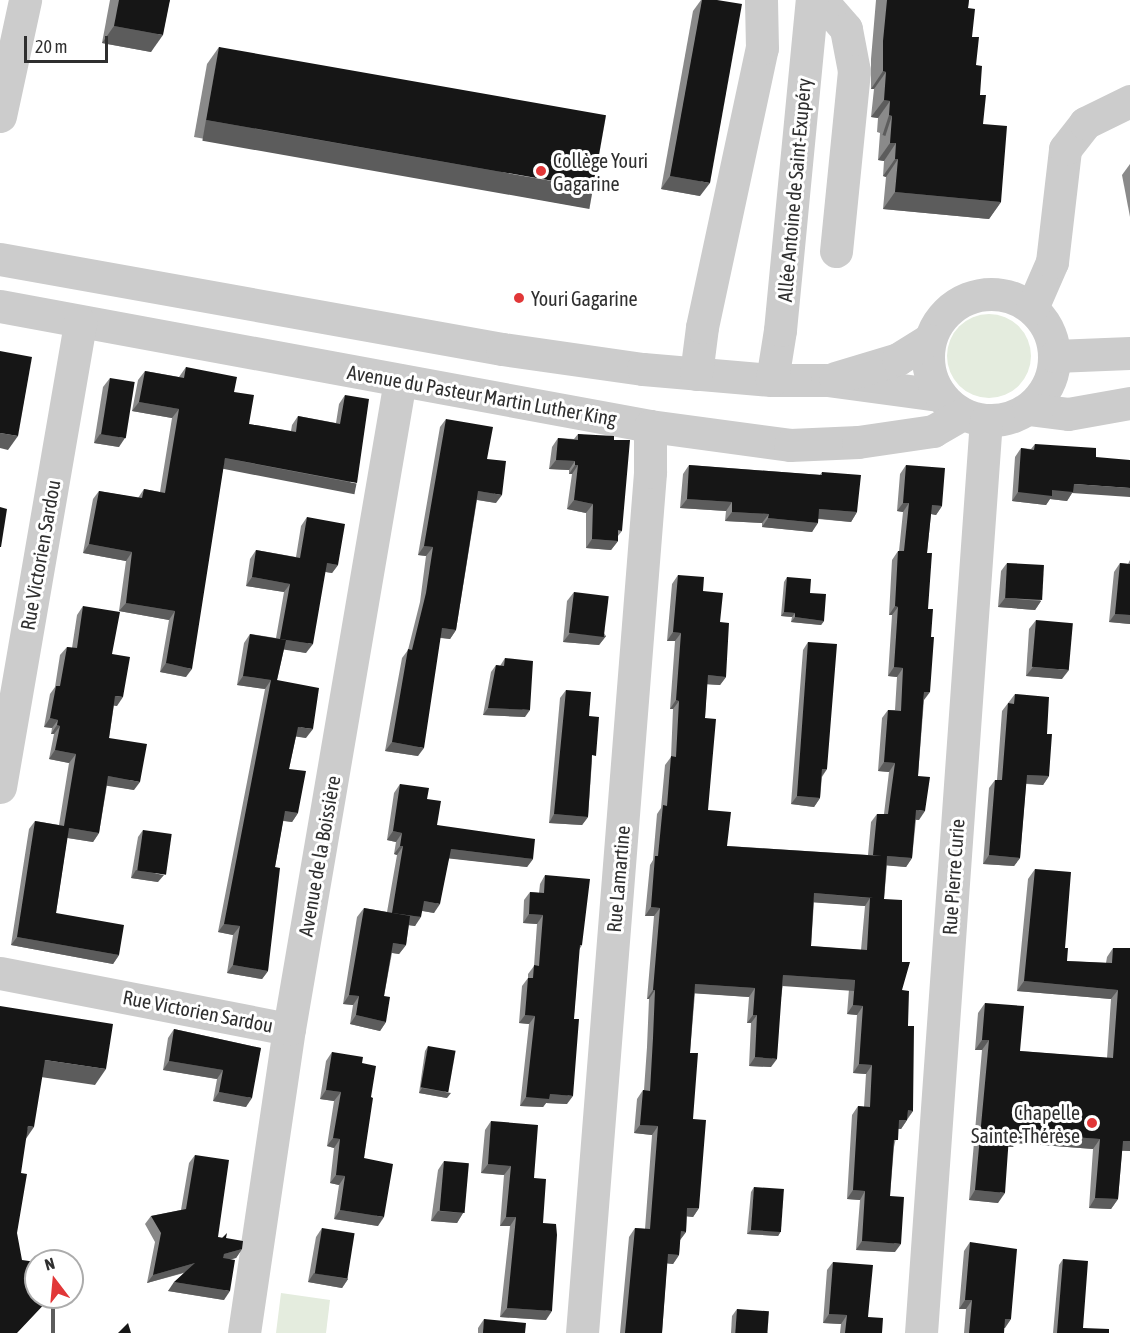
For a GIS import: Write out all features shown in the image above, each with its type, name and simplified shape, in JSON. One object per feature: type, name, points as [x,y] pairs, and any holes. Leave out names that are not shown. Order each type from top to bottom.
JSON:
[{"type":"street","points":[[0,116],[25,0]]},
{"type":"street","points":[[696,374],[702,327],[762,48],[761,0]]},
{"type":"street","name":"Allée Antoine de Saint-Exupéry","points":[[772,380],[780,330],[812,0]]},
{"type":"street","points":[[821,0],[846,29],[854,71],[836,251]]},
{"type":"street","points":[[1028,409],[1042,394],[1052,376],[1055,356],[1052,338],[1044,322],[1032,308],[1052,262],[1065,149],[1085,123],[1113,107],[1130,101]]},
{"type":"street","name":"Avenue du Pasteur Martin Luther King","points":[[0,260],[502,349],[696,374],[772,380],[827,380],[1007,419],[1028,409],[1068,414],[1130,403]]},
{"type":"street","name":"Avenue du Pasteur Martin Luther King","points":[[827,380],[898,358],[929,340],[937,324],[948,310],[963,300],[981,294],[999,294],[1017,299],[1032,308]]},
{"type":"street","name":"Avenue du Pasteur Martin Luther King","points":[[0,306],[80,323],[650,426],[790,445],[858,442],[933,431],[963,410]]},
{"type":"street","name":"Rue Victorien Sardou","points":[[0,787],[80,323]]},
{"type":"street","points":[[929,340],[927,359],[931,378],[963,410]]},
{"type":"street","points":[[1055,356],[1130,353]]},
{"type":"street","name":"Avenue de la Boissière","points":[[244,1333],[289,1029],[400,380]]},
{"type":"street","name":"Rue Pierre Curie","points":[[921,1333],[963,410]]},
{"type":"street","name":"Rue Lamartine","points":[[582,1333],[650,472],[650,426]]},
{"type":"street","name":"Rue Victorien Sardou","points":[[0,973],[289,1029]]},
{"type":"shaded area","points":[[981,314],[997,314],[1013,321],[1024,332],[1031,348],[1028,372],[1019,386],[997,398],[981,398],[965,391],[954,380],[947,364],[947,348],[954,332],[965,321]]},
{"type":"shaded area","points":[[281,1293],[330,1300],[326,1333],[276,1333]]},
{"type":"building","points":[[119,0],[170,0],[163,35],[114,26]]},
{"type":"building","points":[[702,0],[742,4],[710,183],[670,176]]},
{"type":"building","points":[[887,0],[969,0],[968,8],[975,9],[972,37],[979,37],[976,65],[982,66],[980,95],[986,95],[983,124],[1007,126],[1001,202],[895,192],[898,159],[895,159],[896,143],[890,143],[892,116],[889,115],[890,101],[884,100],[886,72],[883,71],[883,41]]},
{"type":"building","points":[[219,47],[606,115],[593,188],[206,120]]},
{"type":"building","points":[[0,351],[32,357],[18,436],[0,433]]},
{"type":"building","points":[[186,367],[237,377],[234,392],[254,395],[249,424],[296,432],[298,416],[340,424],[345,395],[369,399],[357,483],[225,458],[192,669],[166,663],[175,611],[126,603],[132,552],[89,544],[99,491],[142,498],[144,489],[165,493],[179,409],[139,402],[145,371],[184,378]]},
{"type":"building","points":[[110,378],[135,382],[126,438],[101,434]]},
{"type":"building","points":[[446,419],[493,427],[487,459],[506,461],[502,495],[478,491],[456,630],[442,628],[424,748],[392,742],[408,649],[412,650],[426,593],[433,547],[424,546]]},
{"type":"building","points":[[578,434],[614,436],[614,440],[630,440],[622,531],[618,530],[618,541],[592,539],[593,504],[574,500],[578,465],[575,465],[575,461],[556,460],[558,438],[578,440]]},
{"type":"building","points":[[1035,444],[1096,448],[1096,457],[1130,460],[1130,488],[1074,484],[1073,492],[1052,490],[1052,496],[1018,492],[1021,448],[1034,450]]},
{"type":"building","points":[[689,465],[822,475],[822,472],[861,475],[857,512],[819,509],[818,523],[768,518],[769,514],[732,512],[732,502],[687,499]]},
{"type":"building","points":[[906,465],[945,468],[942,506],[932,505],[927,553],[932,553],[928,609],[933,609],[931,637],[934,637],[930,692],[924,692],[918,776],[930,777],[925,811],[916,810],[912,858],[887,856],[884,899],[902,900],[902,962],[910,962],[902,990],[909,991],[908,1026],[914,1026],[913,1111],[908,1110],[907,1120],[899,1120],[898,1140],[894,1140],[890,1196],[904,1197],[901,1244],[862,1241],[865,1191],[853,1190],[858,1106],[870,1107],[872,1065],[859,1064],[863,1006],[853,1005],[855,980],[783,975],[777,1059],[755,1057],[757,1015],[753,1015],[755,988],[695,984],[690,1053],[698,1053],[693,1119],[706,1120],[699,1208],[687,1208],[686,1232],[681,1231],[679,1255],[668,1254],[662,1333],[625,1333],[635,1228],[650,1229],[658,1126],[640,1125],[643,1090],[650,1091],[653,1038],[655,990],[653,990],[660,908],[651,907],[655,856],[658,856],[663,805],[667,806],[671,756],[676,757],[679,701],[676,700],[681,633],[673,632],[678,575],[704,577],[703,591],[723,593],[720,622],[729,623],[726,677],[708,675],[705,718],[716,719],[708,810],[731,812],[727,846],[882,856],[873,855],[877,814],[888,814],[895,763],[884,762],[888,710],[901,711],[903,668],[894,667],[898,607],[895,606],[898,551],[904,551],[909,503],[903,503]],"holes":[[[814,893],[873,898],[870,898],[867,950],[811,946]]]},
{"type":"building","points":[[0,507],[7,509],[1,547],[0,547]]},
{"type":"building","points":[[307,517],[345,524],[338,565],[327,563],[313,644],[280,639],[290,584],[252,577],[256,550],[300,558]]},
{"type":"building","points":[[1007,563],[1044,565],[1042,600],[1005,598]]},
{"type":"building","points":[[1120,563],[1130,564],[1130,615],[1115,614]]},
{"type":"building","points":[[787,577],[811,579],[810,593],[826,594],[824,621],[795,617],[795,613],[784,612]]},
{"type":"building","points":[[574,592],[609,596],[604,637],[569,633]]},
{"type":"building","points":[[83,606],[120,612],[112,654],[130,657],[123,697],[115,696],[109,738],[147,744],[140,782],[108,776],[99,833],[69,828],[56,913],[124,925],[119,955],[17,937],[35,821],[64,826],[76,754],[55,750],[60,726],[57,725],[58,720],[50,718],[56,686],[60,686],[67,647],[77,648]]},
{"type":"building","points":[[1036,620],[1073,623],[1069,670],[1032,667]]},
{"type":"building","points":[[250,634],[286,640],[277,680],[319,688],[313,729],[298,727],[289,769],[306,771],[298,813],[285,811],[275,867],[280,868],[268,971],[233,965],[240,926],[224,924],[271,680],[243,676]]},
{"type":"building","points":[[808,642],[837,644],[827,769],[822,769],[820,798],[797,796]]},
{"type":"building","points":[[505,658],[533,661],[530,710],[488,708],[496,665],[504,666]]},
{"type":"building","points":[[566,690],[591,692],[589,716],[599,717],[596,756],[592,755],[588,817],[554,814]]},
{"type":"building","points":[[1015,694],[1049,697],[1047,734],[1052,734],[1049,776],[1027,775],[1020,858],[989,855],[995,780],[1002,780],[1008,703],[1014,704]]},
{"type":"building","points":[[400,784],[429,788],[427,799],[441,801],[437,825],[535,839],[533,859],[451,849],[440,904],[424,901],[421,917],[392,913],[403,846],[400,846],[402,833],[393,831]]},
{"type":"building","points":[[143,830],[172,834],[166,875],[137,871]]},
{"type":"building","points":[[1035,869],[1071,872],[1065,948],[1068,948],[1067,961],[1112,963],[1113,948],[1130,948],[1130,1141],[1123,1141],[1118,1199],[1095,1198],[1100,1139],[1020,1133],[1019,1137],[1009,1136],[1005,1193],[975,1190],[989,1040],[982,1040],[985,1003],[1024,1006],[1020,1051],[1113,1058],[1118,990],[1024,981]]},
{"type":"building","points":[[545,875],[590,879],[582,945],[580,945],[574,1019],[579,1019],[573,1096],[550,1094],[549,1099],[526,1097],[535,1016],[525,1015],[528,978],[533,978],[534,965],[539,966],[543,915],[529,914],[530,892],[544,893]]},
{"type":"building","points":[[364,908],[410,916],[406,945],[393,943],[384,996],[390,997],[386,1022],[356,1015],[359,996],[349,995]]},
{"type":"building","points":[[0,1006],[113,1024],[106,1069],[45,1060],[34,1127],[28,1126],[21,1173],[27,1174],[17,1233],[22,1260],[24,1260],[24,1309],[40,1309],[17,1333],[0,1333]]},
{"type":"building","points":[[174,1029],[261,1048],[252,1098],[219,1092],[223,1070],[169,1061]]},
{"type":"building","points":[[428,1046],[456,1051],[448,1092],[421,1087]]},
{"type":"building","points":[[332,1052],[363,1057],[362,1063],[376,1066],[364,1158],[393,1164],[384,1217],[340,1210],[345,1176],[336,1175],[340,1139],[333,1138],[341,1092],[326,1090]]},
{"type":"building","points":[[491,1121],[538,1125],[534,1178],[546,1179],[543,1223],[556,1224],[557,1235],[552,1311],[507,1308],[516,1217],[506,1217],[511,1166],[488,1164]]},
{"type":"building","points":[[195,1155],[229,1160],[218,1237],[222,1238],[227,1233],[226,1238],[243,1241],[242,1249],[224,1254],[223,1258],[235,1260],[230,1291],[174,1282],[195,1263],[153,1275],[161,1233],[151,1216],[186,1209]]},
{"type":"building","points":[[444,1161],[469,1163],[465,1213],[440,1211]]},
{"type":"building","points":[[754,1187],[784,1189],[781,1232],[751,1230]]},
{"type":"building","points":[[322,1228],[355,1233],[347,1279],[315,1273]]},
{"type":"building","points":[[970,1242],[1017,1249],[1011,1319],[1005,1319],[1004,1333],[969,1333],[972,1300],[965,1300]]},
{"type":"building","points":[[1063,1259],[1088,1261],[1083,1328],[1109,1329],[1109,1333],[1057,1333]]},
{"type":"building","points":[[833,1262],[873,1265],[868,1317],[883,1318],[882,1333],[845,1333],[847,1315],[829,1314]]},
{"type":"building","points":[[737,1309],[769,1311],[767,1333],[735,1333]]},
{"type":"building","points":[[484,1319],[526,1323],[525,1333],[483,1333]]},
{"type":"building","points":[[128,1323],[131,1333],[118,1333]]},
{"type":"place","name":"Collège Youri Gagarine","points":[[541,171]]},
{"type":"place","name":"Youri Gagarine","points":[[519,298]]},
{"type":"place","name":"Chapelle Sainte-Thérèse","points":[[1092,1123]]}]
